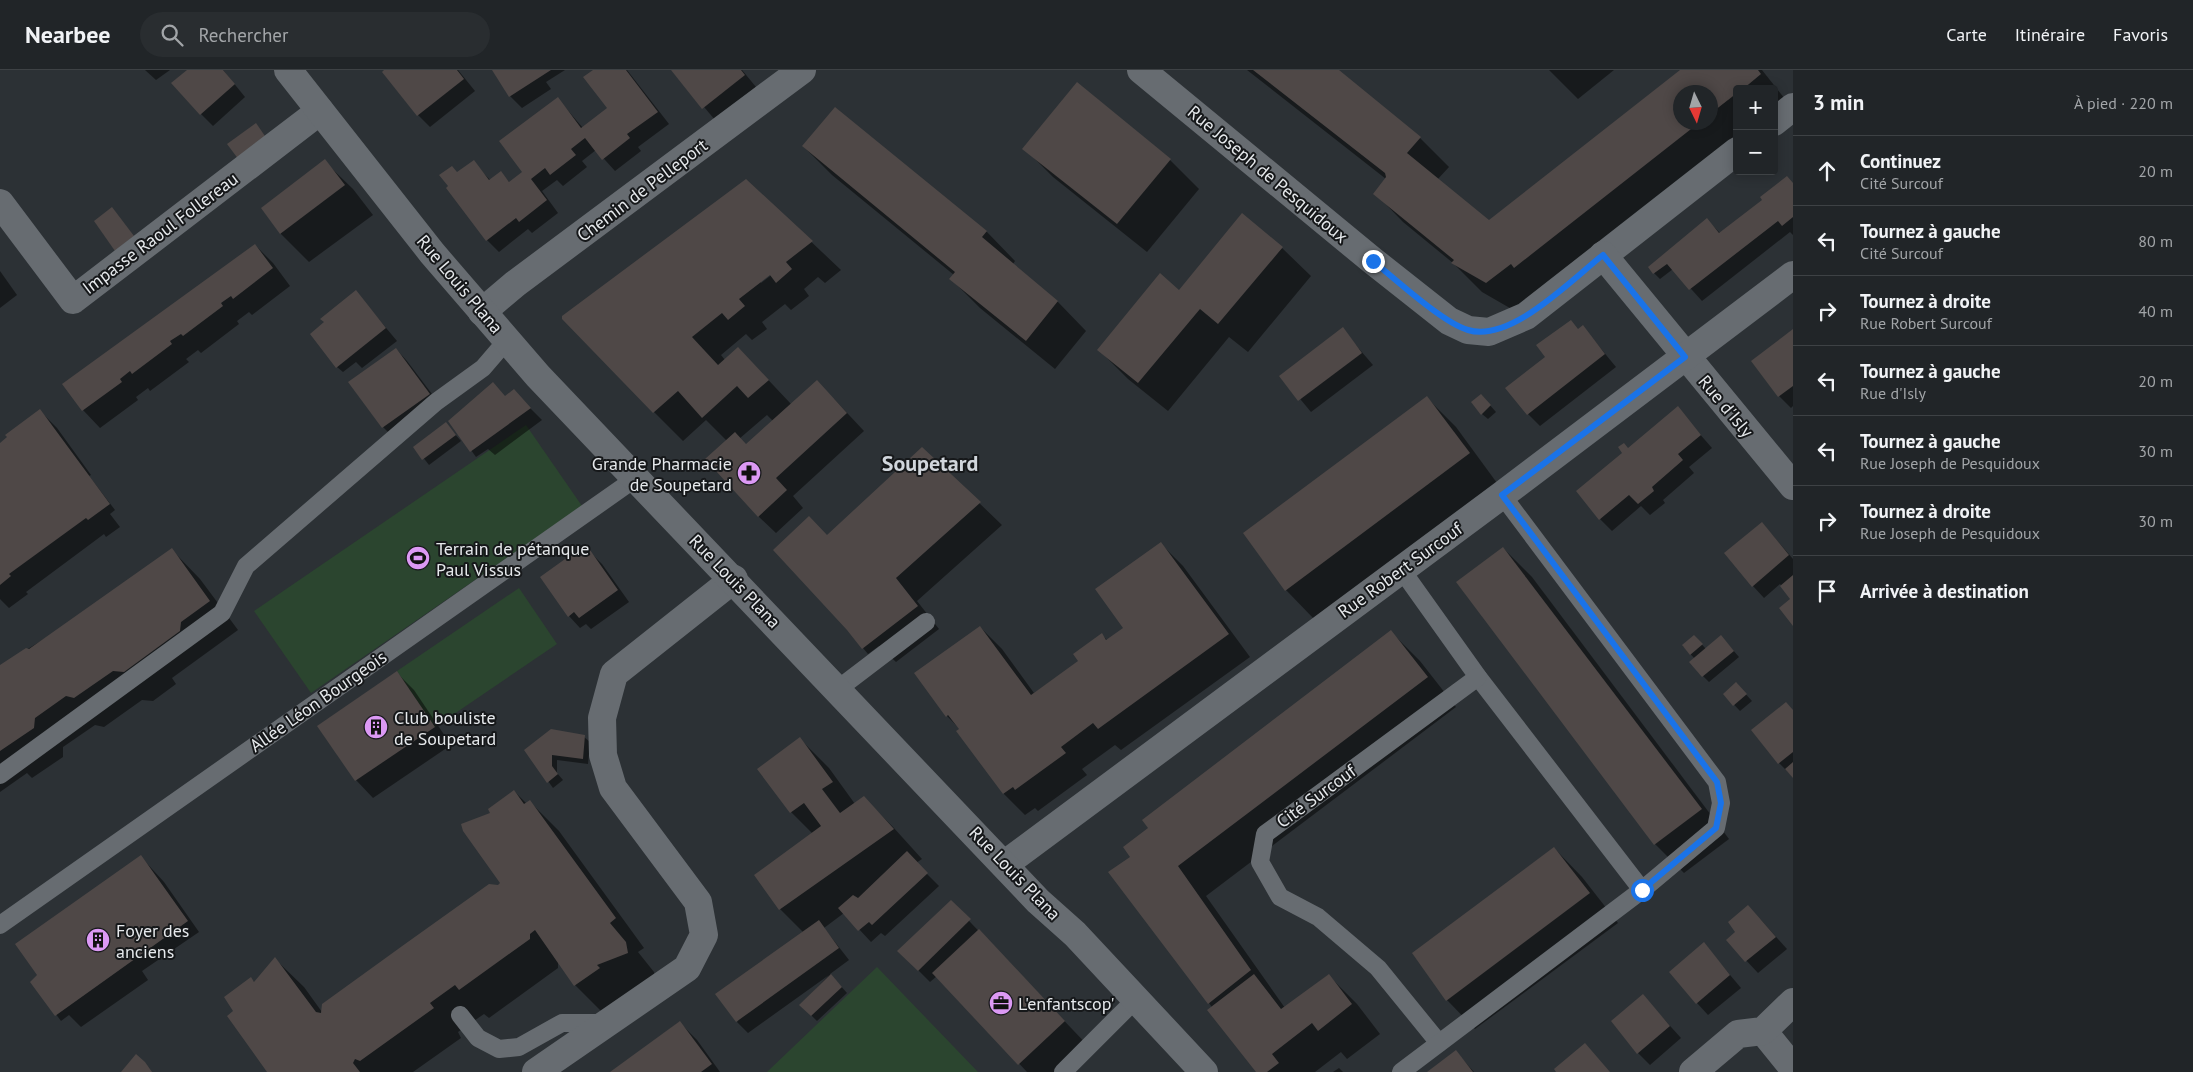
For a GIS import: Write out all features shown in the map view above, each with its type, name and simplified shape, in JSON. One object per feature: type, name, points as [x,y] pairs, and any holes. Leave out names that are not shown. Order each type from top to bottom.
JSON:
[{"type":"street","name":"Rue Louis Plana","points":[[288,70],[482,312],[538,376],[734,579],[1038,901],[1075,934],[1204,1072]]},
{"type":"street","name":"Chemin de Pelleport","points":[[482,312],[515,284],[802,70]]},
{"type":"street","name":"Rue Joseph de Pesquidoux","points":[[1141,70],[1373,261],[1449,321],[1468,330],[1489,332],[1526,316],[1733,154]]},
{"type":"street","points":[[1778,119],[1793,107]]},
{"type":"street","name":"Impasse Raoul Follereau","points":[[0,203],[73,300],[320,110]]},
{"type":"street","name":"Rue d'Isly","points":[[1603,255],[1793,486]]},
{"type":"street","name":"Rue Robert Surcouf","points":[[1005,864],[1502,495],[1793,275]]},
{"type":"street","points":[[536,1072],[687,968],[704,935],[698,902],[613,788],[603,755],[602,718],[614,674],[734,579]]},
{"type":"street","points":[[1693,1072],[1738,1034],[1763,1031],[1793,1002]]},
{"type":"street","points":[[1763,1031],[1793,1068]]},
{"type":"lane","points":[[0,775],[222,614],[246,566],[436,402],[483,368],[508,340]]},
{"type":"lane","name":"Allée Léon Bourgeois","points":[[0,925],[636,478]]},
{"type":"lane","points":[[1401,1072],[1642,890],[1716,828],[1721,803],[1717,782],[1502,495]]},
{"type":"lane","points":[[1401,569],[1478,677],[1642,890]]},
{"type":"lane","points":[[838,689],[926,622]]},
{"type":"lane","name":"Cité Surcouf","points":[[1439,1043],[1378,968],[1318,917],[1280,897],[1260,862],[1265,834],[1478,677]]},
{"type":"lane","points":[[1063,1072],[1136,999]]},
{"type":"lane","points":[[460,1015],[478,1038],[499,1049],[519,1047],[562,1023],[607,1023]]},
{"type":"green space","name":"Terrain de pétanque Paul Vissus","points":[[526,425],[582,506],[311,693],[254,611]]},
{"type":"green space","name":"Terrain de pétanque Paul Vissus","points":[[519,588],[557,644],[435,727],[397,671]]},
{"type":"green space","points":[[877,967],[978,1072],[767,1072]]},
{"type":"building","points":[[187,70],[223,70],[235,84],[200,115],[171,83]]},
{"type":"building","points":[[384,70],[457,70],[464,79],[417,116],[382,72]]},
{"type":"building","points":[[492,70],[551,70],[509,97]]},
{"type":"building","points":[[593,70],[626,70],[658,112],[627,134],[630,138],[602,160],[585,138],[571,149],[576,155],[550,175],[545,168],[531,179],[547,200],[519,222],[516,218],[486,241],[446,188],[448,186],[439,175],[452,166],[457,172],[474,160],[489,180],[501,171],[509,182],[522,172],[499,141],[558,97],[581,128],[607,108],[583,77]]},
{"type":"building","points":[[671,70],[741,70],[745,75],[702,109]]},
{"type":"building","points":[[1253,70],[1339,70],[1421,137],[1407,153],[1489,220],[1680,70],[1758,70],[1761,74],[1748,85],[1733,85],[1733,96],[1718,108],[1718,85],[1673,85],[1673,130],[1690,130],[1514,268],[1511,264],[1486,283],[1451,263],[1454,260],[1373,194],[1386,177],[1385,173]]},
{"type":"building","points":[[1077,82],[1171,159],[1117,224],[1022,149]]},
{"type":"building","points":[[835,107],[987,231],[982,237],[1058,301],[1026,341],[949,279],[955,272],[802,146]]},
{"type":"building","points":[[256,123],[267,139],[239,160],[227,144]]},
{"type":"building","points":[[325,159],[345,185],[280,234],[261,208]]},
{"type":"building","points":[[1787,176],[1793,183],[1793,217],[1782,226],[1778,221],[1689,290],[1667,264],[1653,274],[1648,267],[1707,218],[1719,233],[1762,200],[1760,197]]},
{"type":"building","points":[[746,179],[813,241],[786,262],[792,269],[776,283],[770,275],[739,299],[745,306],[728,320],[722,313],[692,337],[718,365],[738,347],[769,380],[748,398],[737,386],[702,418],[678,391],[653,413],[562,319],[562,316]]},
{"type":"building","points":[[112,207],[134,236],[115,251],[94,221]]},
{"type":"building","points":[[1242,213],[1283,247],[1218,324],[1200,309],[1138,383],[1097,350],[1160,273],[1179,290]]},
{"type":"building","points":[[255,244],[273,268],[233,299],[231,296],[221,303],[223,306],[183,336],[181,334],[170,341],[172,344],[132,374],[130,371],[120,379],[122,382],[82,411],[62,384]]},
{"type":"building","points":[[356,290],[386,328],[336,368],[310,334],[324,322],[320,319]]},
{"type":"building","points":[[1571,320],[1578,329],[1583,325],[1605,354],[1527,415],[1505,388],[1545,357],[1536,345]]},
{"type":"building","points":[[1343,327],[1362,353],[1298,401],[1279,376]]},
{"type":"building","points":[[1793,329],[1793,386],[1778,397],[1751,361]]},
{"type":"building","points":[[396,348],[430,394],[382,428],[348,382]]},
{"type":"building","points":[[817,380],[847,413],[776,478],[787,490],[758,517],[705,459],[735,432],[746,444]]},
{"type":"building","points":[[493,382],[505,396],[514,389],[531,408],[470,452],[448,421]]},
{"type":"building","points":[[1481,394],[1491,405],[1481,415],[1471,402]]},
{"type":"building","points":[[1427,396],[1470,453],[1285,591],[1243,533]]},
{"type":"building","points":[[1678,406],[1701,435],[1678,454],[1683,460],[1652,487],[1654,491],[1638,504],[1629,495],[1599,520],[1576,491],[1622,453],[1618,447],[1624,443],[1628,448]]},
{"type":"building","points":[[40,409],[110,504],[88,520],[86,518],[9,574],[11,576],[0,585],[0,443],[7,437],[5,435]]},
{"type":"building","points":[[446,422],[456,435],[422,460],[413,447]]},
{"type":"building","points":[[922,447],[981,502],[896,578],[918,606],[862,649],[847,630],[773,550],[809,516],[827,535]]},
{"type":"building","points":[[1762,522],[1789,555],[1752,587],[1724,553]]},
{"type":"building","points":[[1161,542],[1229,634],[1098,729],[1093,723],[1061,747],[1066,753],[1015,790],[1013,787],[1003,794],[956,731],[959,729],[948,715],[946,717],[914,673],[980,626],[1031,695],[1078,661],[1073,654],[1102,633],[1106,640],[1123,628],[1095,589]]},
{"type":"building","points":[[1503,547],[1702,809],[1654,845],[1456,582]]},
{"type":"building","points":[[172,548],[210,601],[181,622],[180,631],[124,672],[113,671],[74,698],[66,696],[35,718],[34,728],[0,751],[0,665],[26,648],[29,649]]},
{"type":"building","points":[[579,549],[584,555],[590,550],[618,590],[579,618],[574,612],[568,617],[540,577]]},
{"type":"building","points":[[1793,575],[1793,626],[1779,608],[1790,599],[1780,586]]},
{"type":"building","points":[[1391,630],[1428,677],[1178,866],[1251,970],[1208,1004],[1108,872],[1130,857],[1123,847],[1148,828],[1142,820]]},
{"type":"building","points":[[1694,635],[1703,644],[1690,655],[1682,645]]},
{"type":"building","points":[[1721,635],[1734,651],[1702,677],[1689,662]]},
{"type":"building","name":"Club bouliste de Soupetard","points":[[397,671],[435,727],[355,781],[317,726]]},
{"type":"building","points":[[1736,682],[1747,694],[1733,706],[1723,694]]},
{"type":"building","points":[[1786,702],[1793,710],[1793,752],[1778,764],[1751,730]]},
{"type":"building","points":[[551,729],[585,735],[583,759],[552,755],[552,766],[558,774],[547,783],[524,750]]},
{"type":"building","points":[[800,737],[833,782],[822,789],[840,813],[864,796],[894,829],[779,910],[754,875],[821,826],[804,803],[790,813],[757,769]]},
{"type":"building","points":[[1793,762],[1793,778],[1785,769]]},
{"type":"building","points":[[514,790],[524,804],[530,800],[616,918],[610,923],[626,942],[628,953],[597,965],[600,968],[574,986],[535,930],[530,934],[530,939],[459,990],[455,985],[430,1003],[434,1008],[360,1061],[355,1059],[353,1063],[360,1072],[267,1072],[227,1016],[233,1011],[224,997],[251,977],[254,982],[275,957],[316,1012],[321,1013],[322,1004],[489,884],[498,885],[500,883],[463,831],[461,824],[490,813],[488,809]]},
{"type":"building","points":[[1554,847],[1590,893],[1446,1001],[1412,953]]},
{"type":"building","points":[[907,851],[928,873],[872,925],[869,922],[858,931],[838,908],[853,895],[858,898]]},
{"type":"building","name":"Foyer des anciens","points":[[141,855],[188,921],[55,1016],[30,982],[37,975],[15,944]]},
{"type":"building","points":[[951,900],[971,919],[918,971],[897,951]]},
{"type":"building","points":[[1748,905],[1776,937],[1745,962],[1726,940],[1735,932],[1728,922]]},
{"type":"building","points":[[819,920],[839,948],[736,1022],[715,994]]},
{"type":"building","points":[[979,929],[1065,1021],[1018,1065],[932,973]]},
{"type":"building","points":[[1704,942],[1730,975],[1696,1004],[1669,972]]},
{"type":"building","points":[[831,974],[842,987],[811,1016],[799,1005]]},
{"type":"building","points":[[1254,974],[1281,1009],[1329,974],[1352,1004],[1318,1031],[1312,1023],[1272,1054],[1279,1063],[1267,1072],[1256,1072],[1207,1010]]},
{"type":"building","points":[[1643,994],[1670,1026],[1637,1054],[1611,1021]]},
{"type":"building","points":[[680,1021],[712,1064],[701,1072],[610,1072]]},
{"type":"building","points":[[1585,1043],[1610,1072],[1556,1072],[1554,1069]]},
{"type":"building","points":[[1456,1050],[1473,1072],[1427,1072]]},
{"type":"building","points":[[136,1054],[145,1062],[152,1072],[121,1072]]},
{"type":"place","name":"Grande Pharmacie de Soupetard","points":[[749,473]]},
{"type":"place","name":"Terrain de pétanque Paul Vissus","points":[[418,558]]},
{"type":"place","name":"Club bouliste de Soupetard","points":[[376,727]]},
{"type":"place","name":"Foyer des anciens","points":[[98,940]]},
{"type":"place","name":"L'enfantscop'","points":[[1001,1003]]},
{"type":"district","name":"Soupetard","points":[[930,463]]},
{"type":"route","points":[[1373,261],[1449,321],[1468,330],[1489,332],[1508,326],[1526,316],[1603,255],[1685,357],[1502,495],[1717,782],[1721,803],[1716,828],[1642,890]]}]
